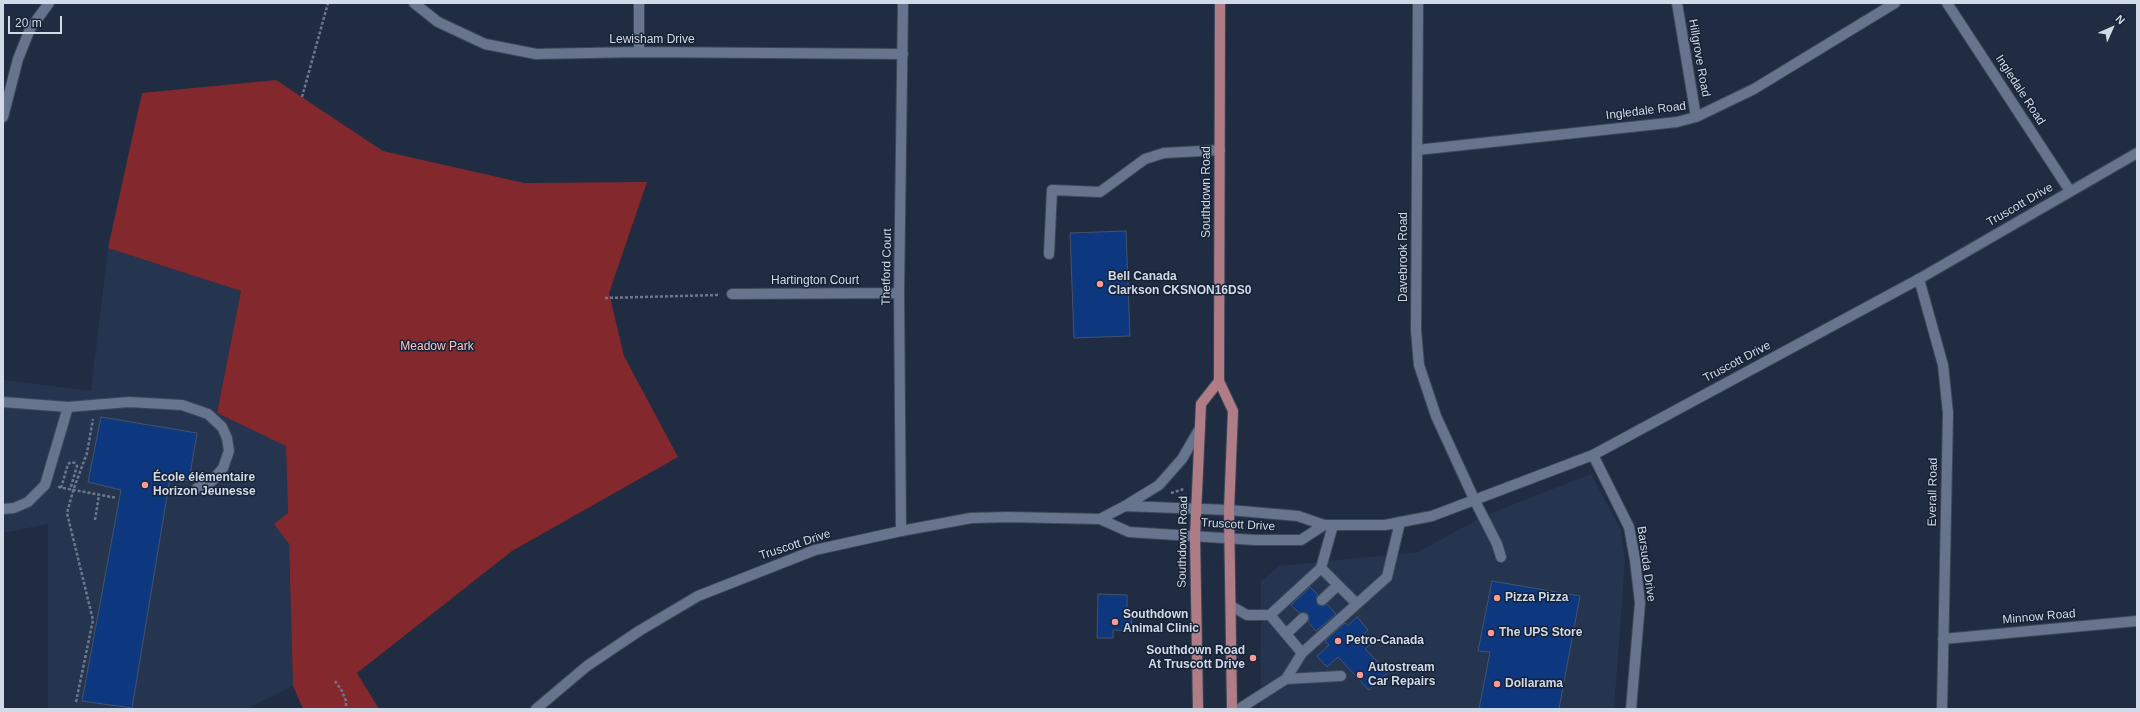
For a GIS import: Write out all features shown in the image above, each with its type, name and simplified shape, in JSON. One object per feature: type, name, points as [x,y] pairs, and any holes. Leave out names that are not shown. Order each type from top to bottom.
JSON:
[{"type":"main road","name":"Southdown Road","points":[[1220,3],[1219,381],[1233,411],[1229,510],[1232,709]]},
{"type":"main road","name":"Southdown Road","points":[[1198,709],[1195,536],[1201,404],[1219,381]]},
{"type":"street","points":[[3,117],[18,59],[30,29],[49,3]]},
{"type":"street","name":"Lewisham Drive","points":[[414,3],[438,22],[485,44],[536,54],[639,52],[903,54]]},
{"type":"street","points":[[639,3],[639,52]]},
{"type":"street","name":"Thetford Court","points":[[901,531],[899,293],[903,3]]},
{"type":"street","name":"Davebrook Road","points":[[1418,3],[1416,330],[1420,364],[1436,416],[1502,557]]},
{"type":"street","name":"Hillgrove Road","points":[[1677,3],[1696,117]]},
{"type":"street","name":"Ingledale Road","points":[[1417,150],[1677,122],[1696,117],[1754,89],[1895,3]]},
{"type":"street","name":"Ingledale Road","points":[[1947,3],[2070,191]]},
{"type":"street","points":[[1049,254],[1052,190],[1100,192],[1145,159],[1164,153],[1220,150]]},
{"type":"street","name":"Truscott Drive","points":[[1100,518],[1125,506],[1229,510],[1298,516],[1329,525],[1385,525],[1432,516],[1475,501],[1593,455],[1919,279],[2137,153]]},
{"type":"street","name":"Everall Road","points":[[1919,279],[1944,365],[1948,413],[1942,709]]},
{"type":"street","name":"Hartington Court","points":[[732,294],[899,293]]},
{"type":"street","points":[[3,402],[68,407],[129,402],[182,405],[208,414],[222,426],[227,438],[229,451],[224,468],[212,481],[197,488]]},
{"type":"street","points":[[3,509],[14,508],[28,502],[46,485],[68,407]]},
{"type":"street","points":[[1125,506],[1159,485],[1182,458],[1200,428]]},
{"type":"street","name":"Barsuda Drive","points":[[1593,455],[1629,527],[1635,560],[1640,603],[1631,709]]},
{"type":"street","name":"Truscott Drive","points":[[536,709],[587,666],[639,631],[698,596],[815,550],[901,531],[971,518],[1100,518],[1129,532],[1229,539],[1301,540],[1329,525]]},
{"type":"street","points":[[1239,709],[1286,679],[1302,654],[1387,576],[1400,522]]},
{"type":"street","points":[[1231,606],[1247,615],[1270,615],[1321,568],[1329,525]]},
{"type":"street","points":[[1321,568],[1356,604]]},
{"type":"street","points":[[1322,600],[1338,585]]},
{"type":"street","points":[[1270,615],[1302,654]]},
{"type":"street","points":[[1286,634],[1303,618]]},
{"type":"street","name":"Minnow Road","points":[[1943,639],[2137,621]]},
{"type":"street","points":[[1286,679],[1341,676]]},
{"type":"path","points":[[302,97],[328,3]]},
{"type":"path","points":[[605,298],[732,294]]},
{"type":"path","points":[[72,490],[87,453],[95,405]]},
{"type":"path","points":[[62,488],[68,464],[71,462],[75,463],[77,466],[68,513],[93,620],[76,702]]},
{"type":"path","points":[[46,485],[116,498]]},
{"type":"path","points":[[1163,495],[1190,486]]},
{"type":"path","points":[[95,520],[99,495]]},
{"type":"path","points":[[335,681],[346,701],[346,709]]},
{"type":"shaded area","name":"École élémentaire Horizon Jeunesse","points":[[108,248],[241,291],[217,413],[286,445],[293,686],[246,709],[48,709],[48,524],[3,533],[3,380],[91,391]]},
{"type":"shaded area","points":[[1591,474],[1621,530],[1625,562],[1614,709],[1261,709],[1261,581],[1279,566],[1418,552],[1484,516]]},
{"type":"green space","name":"Meadow Park","points":[[276,80],[383,151],[524,183],[647,182],[609,293],[624,356],[678,457],[512,551],[357,673],[379,709],[303,709],[293,686],[289,544],[274,524],[288,513],[286,446],[217,413],[241,291],[108,248],[142,93]]},
{"type":"building","name":"Bell Canada Clarkson CKSNON16DS0","points":[[1126,231],[1130,336],[1074,338],[1070,233]]},
{"type":"building","points":[[101,417],[197,433],[189,481],[170,478],[132,708],[82,701],[121,490],[88,482]]},
{"type":"building","points":[[1492,581],[1580,596],[1559,709],[1479,709],[1490,652],[1478,651]]},
{"type":"building","points":[[1310,587],[1318,595],[1316,598],[1318,605],[1323,606],[1327,604],[1336,614],[1316,631],[1308,622],[1309,617],[1307,613],[1299,613],[1291,605]]},
{"type":"building","name":"Southdown Animal Clinic","points":[[1098,594],[1127,595],[1127,614],[1132,614],[1131,631],[1113,630],[1113,638],[1097,638]]},
{"type":"building","points":[[1357,617],[1368,630],[1363,635],[1371,644],[1365,649],[1388,672],[1369,690],[1338,657],[1327,667],[1317,656],[1329,645],[1325,641],[1345,623],[1348,626]]},
{"type":"place","name":"Bell Canada Clarkson CKSNON16DS0","points":[[1100,284]]},
{"type":"place","name":"École élémentaire Horizon Jeunesse","points":[[145,485]]},
{"type":"place","name":"Pizza Pizza","points":[[1497,598]]},
{"type":"place","name":"Southdown Animal Clinic","points":[[1115,622]]},
{"type":"place","name":"The UPS Store","points":[[1491,633]]},
{"type":"place","name":"Petro-Canada","points":[[1338,641]]},
{"type":"place","name":"Southdown Road At Truscott Drive","points":[[1253,658]]},
{"type":"place","name":"Autostream Car Repairs","points":[[1360,675]]},
{"type":"place","name":"Dollarama","points":[[1497,684]]}]
